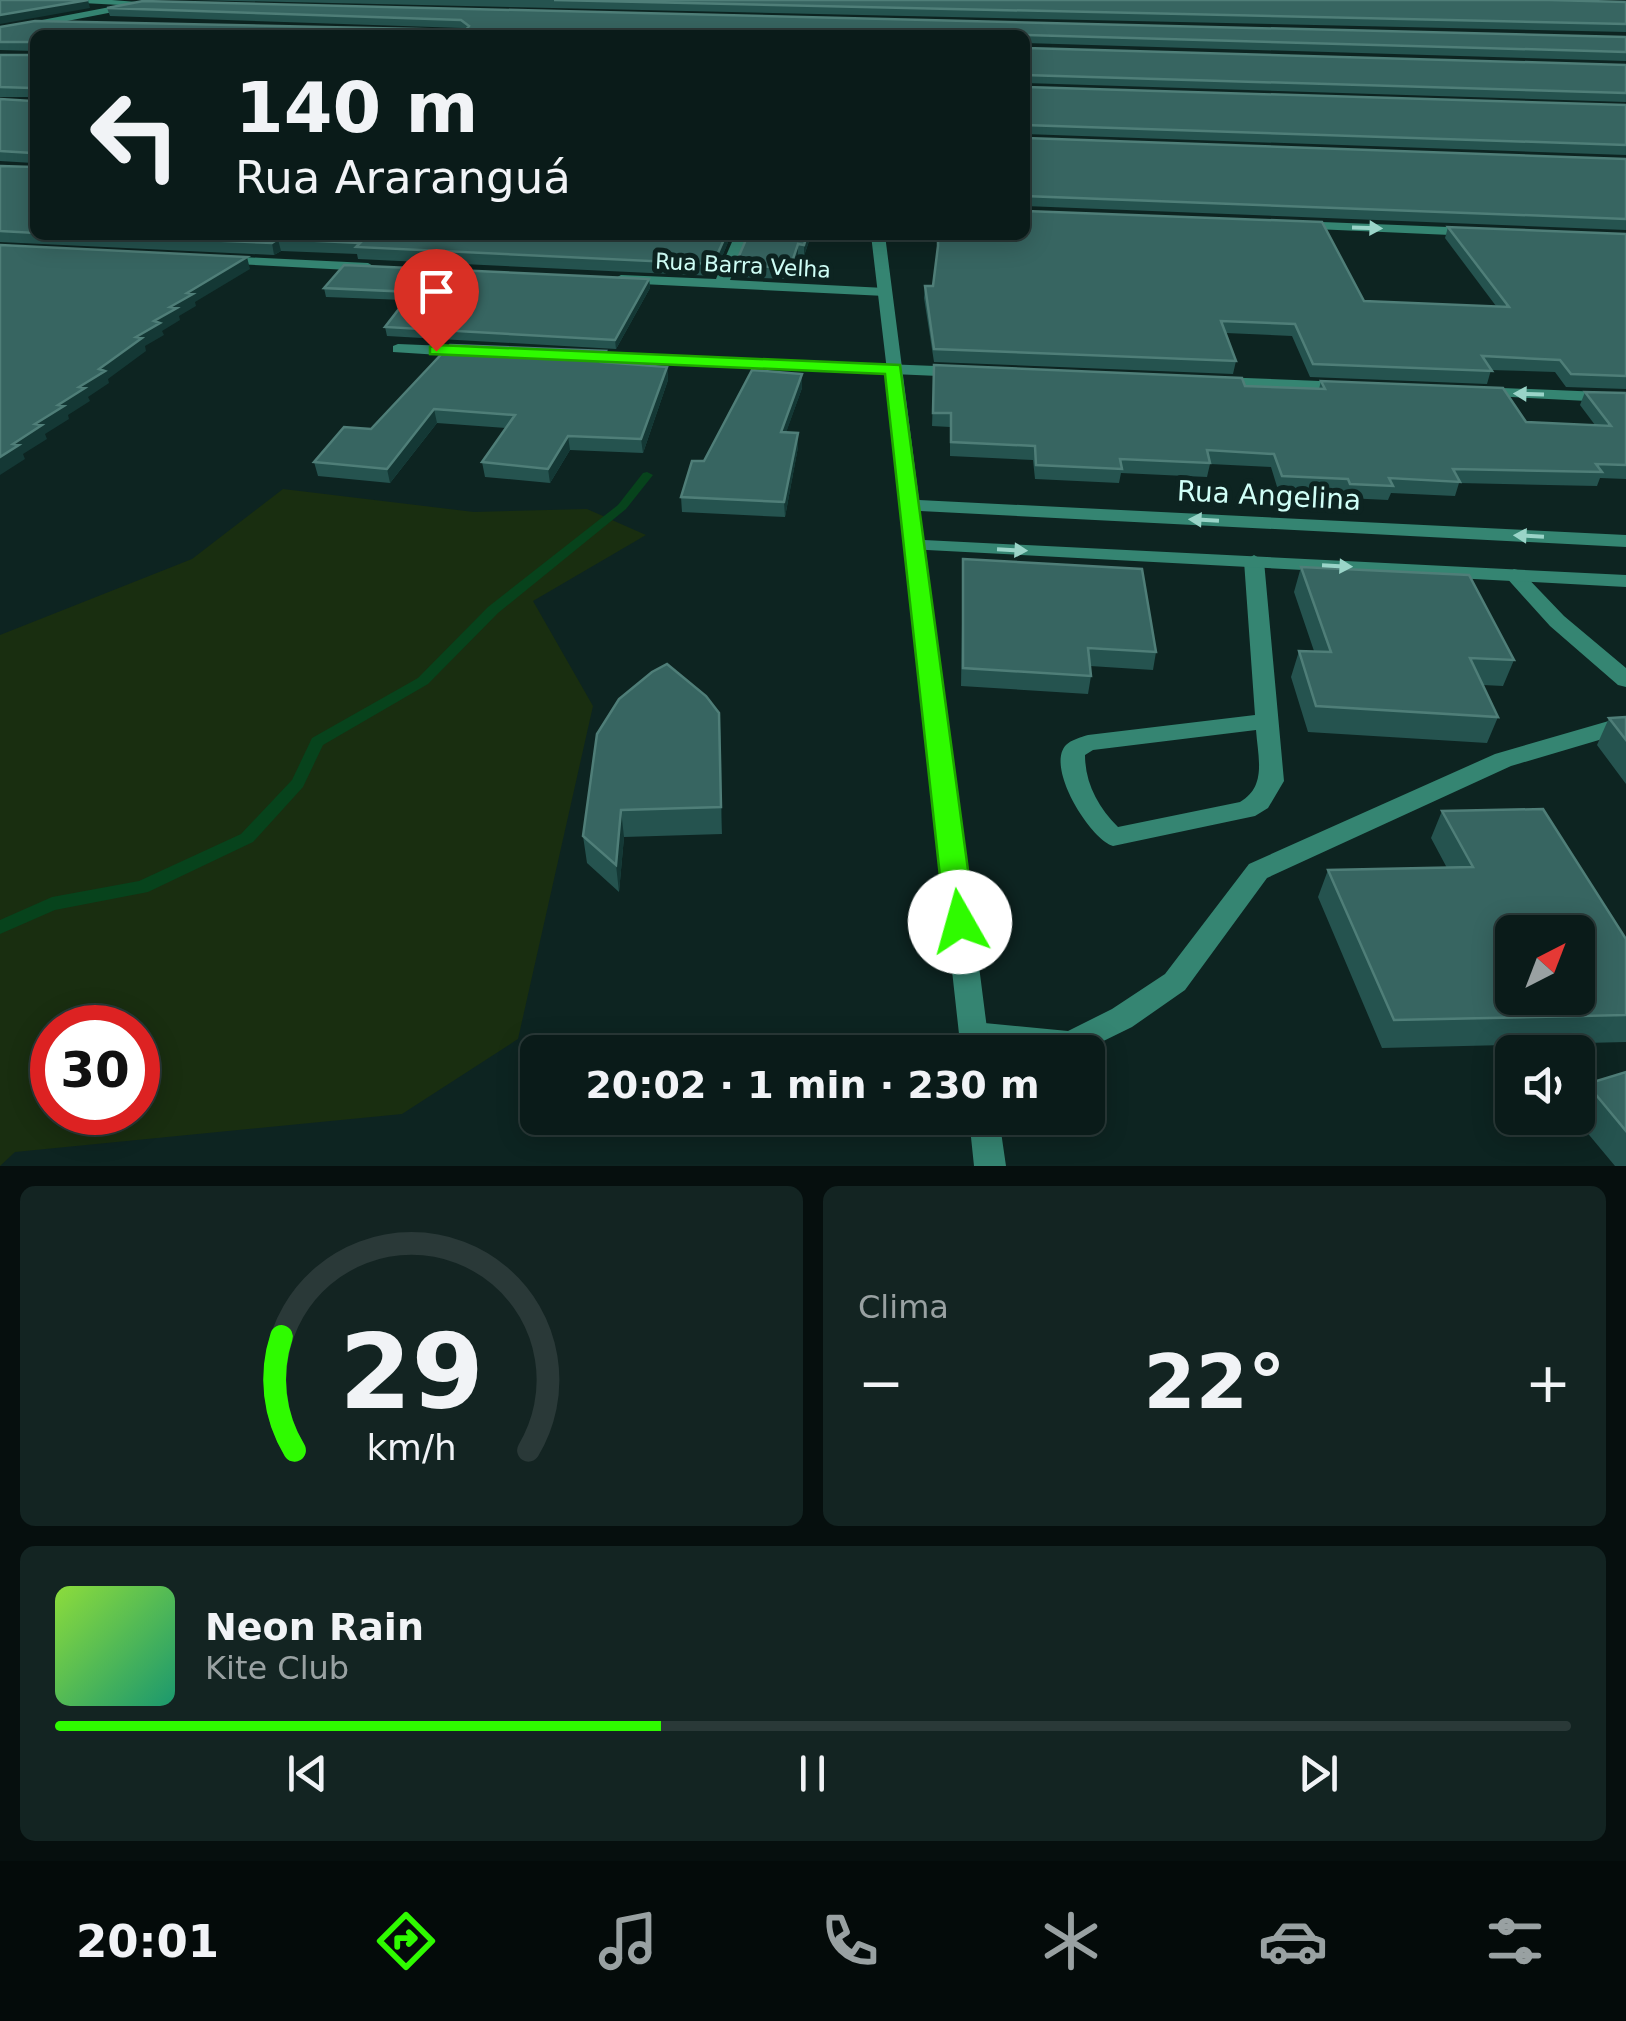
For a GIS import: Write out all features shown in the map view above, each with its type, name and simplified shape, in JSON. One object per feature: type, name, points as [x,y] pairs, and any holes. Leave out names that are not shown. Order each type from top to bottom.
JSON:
[{"type":"street","points":[[30,0],[180,5]]},
{"type":"street","points":[[0,30],[141,4]]},
{"type":"street","points":[[36,24],[100,25]]},
{"type":"street","points":[[1277,224],[1490,233]]},
{"type":"street","points":[[722,284],[740,240]]},
{"type":"street","points":[[879,240],[974,1035]]},
{"type":"street","points":[[212,260],[387,268]]},
{"type":"street","name":"Rua Barra Velha","points":[[602,278],[884,292]]},
{"type":"street","points":[[398,349],[498,353]]},
{"type":"street","points":[[558,356],[980,372]]},
{"type":"street","points":[[1196,381],[1372,388]]},
{"type":"street","points":[[1470,392],[1626,398]]},
{"type":"street","name":"Rua Angelina","points":[[910,505],[1626,541]]},
{"type":"street","points":[[915,545],[1626,581]]},
{"type":"street","points":[[1254,561],[1270,722],[1272,781],[1259,802],[1222,817],[1113,836],[1091,812],[1071,763],[1074,752],[1088,743],[1270,722]]},
{"type":"street","points":[[1514,576],[1557,621],[1626,680]]},
{"type":"street","points":[[1088,1035],[1122,1018],[1175,982],[1258,871],[1503,760],[1626,724]]},
{"type":"street","points":[[986,1135],[990,1166]]},
{"type":"green space","points":[[283,489],[474,512],[587,509],[646,535],[533,601],[593,706],[518,1039],[402,1114],[15,1152],[0,1166],[0,635],[192,559]]},
{"type":"building","points":[[0,0],[88,0],[0,15]]},
{"type":"building","points":[[554,0],[1550,0],[1626,2],[1626,24]]},
{"type":"building","points":[[143,1],[1626,37],[1626,52],[1030,35],[1030,30],[466,30],[469,26],[461,20],[107,8]]},
{"type":"building","points":[[35,21],[466,30],[30,30],[30,42],[0,42],[0,27]]},
{"type":"building","points":[[1030,48],[1626,65],[1626,93],[1030,75]]},
{"type":"building","points":[[0,55],[30,55],[30,88],[0,87]]},
{"type":"building","points":[[1030,87],[1626,105],[1626,145],[1030,125]]},
{"type":"building","points":[[0,99],[30,101],[30,153],[0,151]]},
{"type":"building","points":[[1030,138],[1626,159],[1626,219],[1030,196]]},
{"type":"building","points":[[0,166],[30,167],[30,233],[0,231]]},
{"type":"building","points":[[1030,211],[1322,222],[1364,301],[1509,307],[1448,227],[1626,234],[1626,376],[1571,374],[1560,360],[1482,356],[1492,371],[1313,364],[1295,324],[1221,321],[1236,361],[934,349],[925,286],[933,286],[938,240],[1030,240]]},
{"type":"building","points":[[202,240],[276,240],[272,243]]},
{"type":"building","points":[[298,240],[724,240],[713,264],[356,247],[360,243]]},
{"type":"building","points":[[746,240],[806,240],[804,245],[798,244],[790,268],[735,265]]},
{"type":"building","points":[[0,245],[247,257],[187,293],[193,294],[170,307],[177,308],[154,321],[160,323],[136,337],[142,338],[99,369],[105,371],[79,387],[85,388],[58,405],[64,406],[35,424],[42,425],[0,457]]},
{"type":"building","points":[[344,265],[649,279],[615,340],[385,327],[412,292],[324,288]]},
{"type":"building","points":[[450,345],[606,351],[601,362],[667,367],[641,439],[568,436],[548,469],[482,462],[515,415],[434,409],[387,469],[314,462],[344,427],[371,429]]},
{"type":"building","points":[[934,365],[1242,378],[1245,386],[1325,389],[1321,381],[1503,388],[1526,422],[1611,426],[1585,392],[1626,393],[1626,465],[1596,464],[1602,472],[1453,469],[1460,482],[1389,478],[1393,486],[1282,476],[1274,454],[1207,450],[1210,463],[1120,459],[1122,469],[1036,465],[1035,446],[951,442],[951,413],[933,413]]},
{"type":"building","points":[[752,370],[802,374],[781,432],[798,433],[784,502],[681,497],[692,461],[704,461]]},
{"type":"building","points":[[963,559],[1142,569],[1156,652],[1088,648],[1091,676],[963,668]]},
{"type":"building","points":[[1301,567],[1469,575],[1514,660],[1470,658],[1498,717],[1316,706],[1299,651],[1331,652]]},
{"type":"building","points":[[667,664],[706,696],[719,713],[721,807],[621,810],[616,865],[583,836],[597,734],[619,699]]},
{"type":"building","points":[[1626,717],[1626,740],[1609,718]]},
{"type":"building","points":[[1543,809],[1626,939],[1626,1015],[1394,1020],[1328,870],[1473,867],[1442,811]]},
{"type":"building","points":[[1626,1072],[1626,1131],[1595,1094],[1595,1082]]},
{"type":"waterway","points":[[0,927],[52,904],[142,887],[247,838],[298,783],[317,742],[423,681],[493,610],[622,507],[647,475]]},
{"type":"route","points":[[436,351],[894,369],[960,922]]}]
